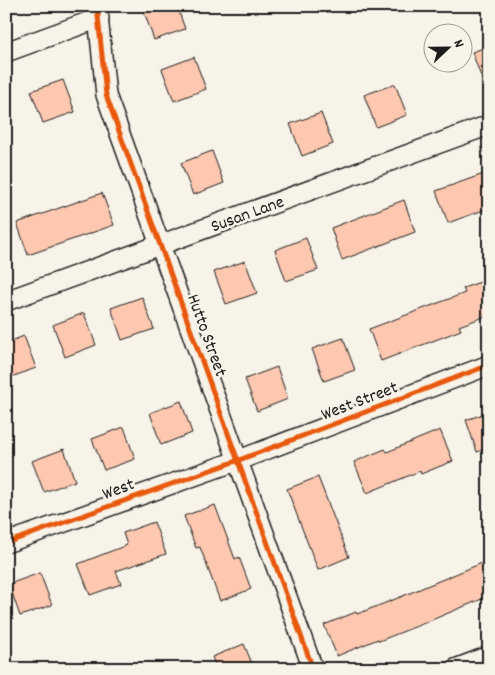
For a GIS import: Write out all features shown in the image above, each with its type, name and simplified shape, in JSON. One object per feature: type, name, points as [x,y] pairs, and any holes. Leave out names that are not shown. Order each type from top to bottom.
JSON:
[{"type":"street","points":[[6,52],[98,12]]},
{"type":"street","name":"Hutto Street","points":[[98,12],[106,94],[313,669]]},
{"type":"street","name":"Susan Lane","points":[[6,301],[489,125]]},
{"type":"street","name":"West Street","points":[[239,460],[489,365]]},
{"type":"street","name":"West","points":[[6,543],[239,460]]},
{"type":"street","points":[[455,669],[489,656]]},
{"type":"building","points":[[142,6],[177,6],[185,29],[154,40]]},
{"type":"building","points":[[489,46],[489,92],[487,93],[472,52]]},
{"type":"building","points":[[194,57],[206,89],[174,101],[162,69]]},
{"type":"building","points":[[63,80],[75,112],[43,123],[31,91]]},
{"type":"building","points":[[395,84],[407,115],[376,127],[364,95]]},
{"type":"building","points":[[321,113],[333,144],[302,156],[290,124]]},
{"type":"building","points":[[212,151],[224,183],[193,195],[181,163]]},
{"type":"building","points":[[489,172],[489,208],[448,223],[436,191]]},
{"type":"building","points":[[102,193],[114,225],[28,255],[17,223]]},
{"type":"building","points":[[404,200],[415,232],[342,260],[331,228]]},
{"type":"building","points":[[306,238],[318,270],[286,281],[275,250]]},
{"type":"building","points":[[245,261],[257,293],[226,304],[214,272]]},
{"type":"building","points":[[489,279],[489,315],[459,326],[461,330],[381,361],[369,329],[465,293],[463,288]]},
{"type":"building","points":[[142,297],[154,329],[122,340],[111,308]]},
{"type":"building","points":[[84,313],[96,345],[65,357],[53,325]]},
{"type":"building","points":[[24,336],[36,368],[6,379],[6,343]]},
{"type":"building","points":[[343,338],[355,370],[324,381],[312,349]]},
{"type":"building","points":[[277,367],[288,399],[257,411],[245,379]]},
{"type":"building","points":[[181,401],[192,433],[161,445],[150,413]]},
{"type":"building","points":[[489,412],[489,448],[477,452],[466,420]]},
{"type":"building","points":[[124,427],[135,459],[104,470],[92,439]]},
{"type":"building","points":[[440,430],[453,461],[421,474],[420,471],[367,493],[354,462],[385,449],[387,452]]},
{"type":"building","points":[[64,449],[75,481],[44,492],[32,461]]},
{"type":"building","points":[[318,477],[349,557],[318,570],[287,489]]},
{"type":"building","points":[[215,505],[235,559],[239,557],[251,589],[220,601],[200,547],[196,548],[184,516]]},
{"type":"building","points":[[154,522],[166,554],[116,571],[121,584],[90,595],[78,564],[127,545],[123,533]]},
{"type":"building","points":[[482,563],[489,580],[489,596],[337,656],[324,625],[398,598]]},
{"type":"building","points":[[40,573],[52,605],[20,616],[9,584]]},
{"type":"building","points":[[244,644],[254,669],[217,669],[212,657]]},
{"type":"cycle path","points":[[97,6],[106,95],[313,669]]},
{"type":"cycle path","points":[[6,543],[239,460],[489,365]]}]
